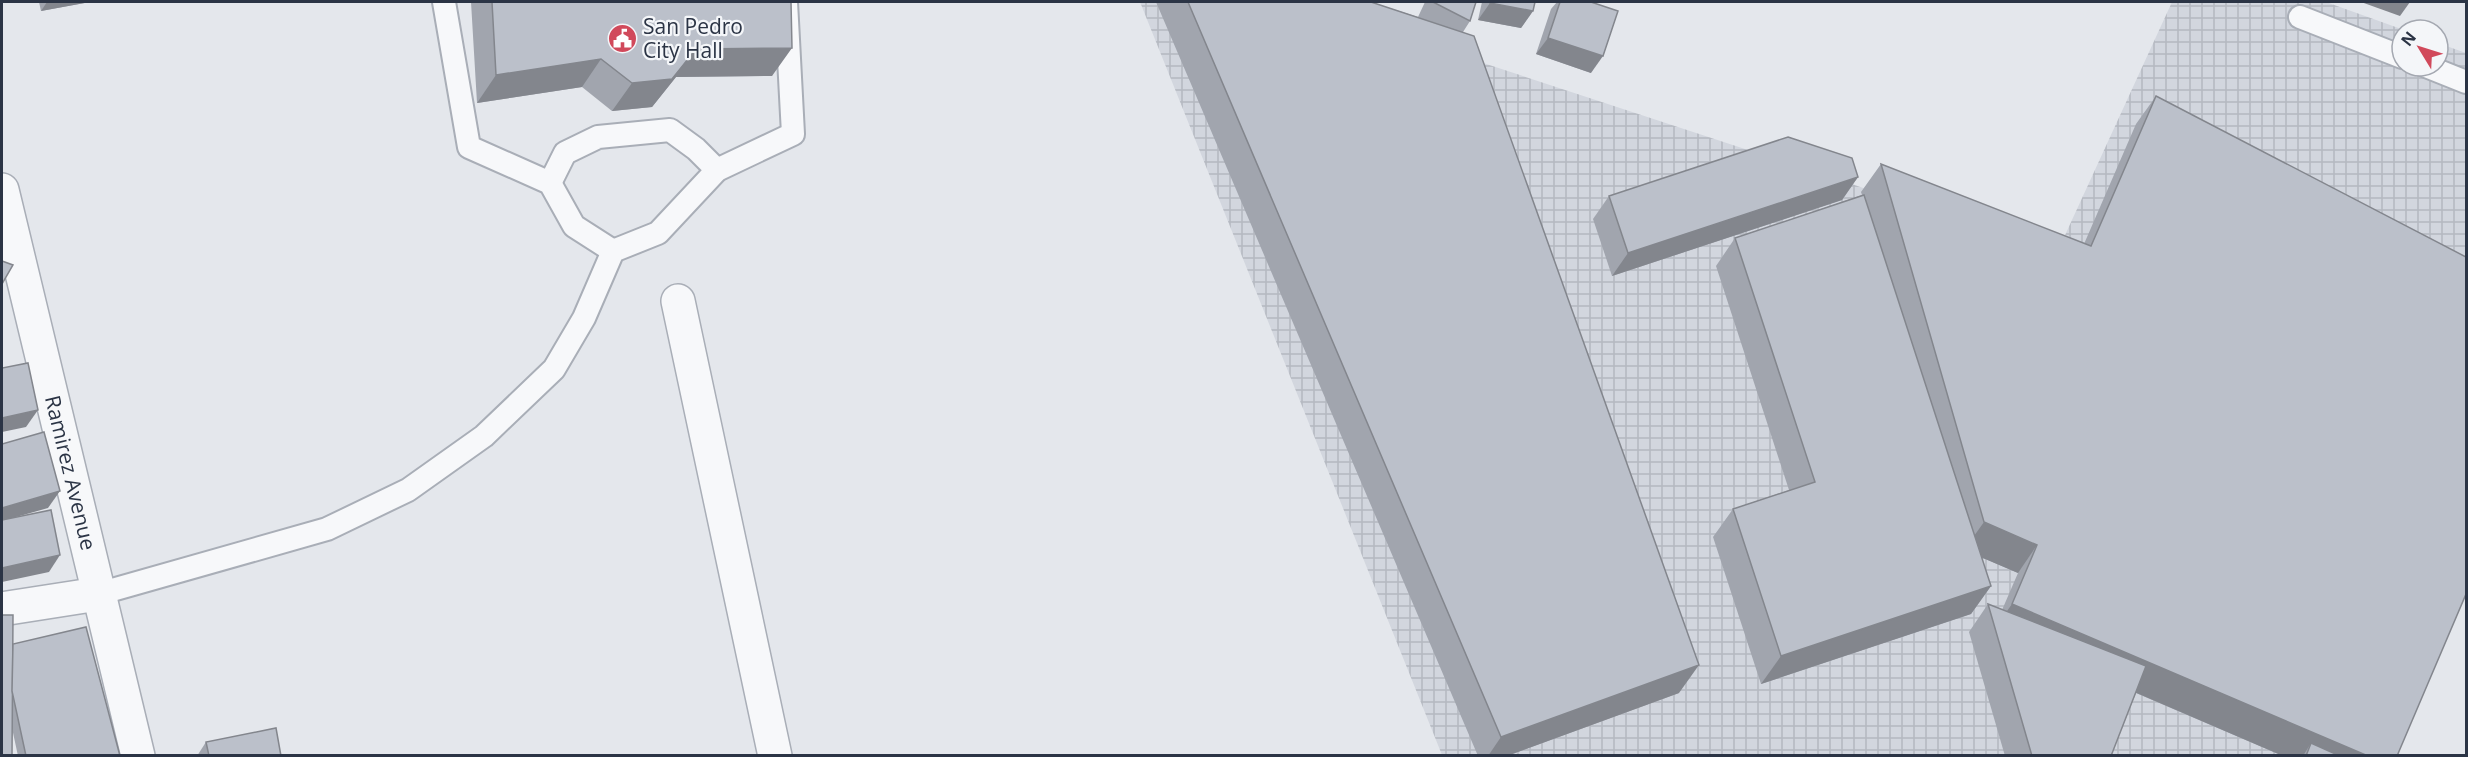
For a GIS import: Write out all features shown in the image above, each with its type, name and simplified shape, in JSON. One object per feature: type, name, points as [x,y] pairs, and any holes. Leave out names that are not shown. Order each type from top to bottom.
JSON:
[{"type":"street","name":"Ramirez Avenue","points":[[2,190],[138,756]]},
{"type":"street","points":[[678,301],[775,756]]},
{"type":"street","points":[[2,609],[98,594]]},
{"type":"lane","points":[[444,2],[469,147],[550,183],[573,226],[613,251]]},
{"type":"lane","points":[[98,594],[327,529],[408,490],[484,436],[554,369],[584,318],[613,251],[658,233],[717,170],[793,134],[786,2]]},
{"type":"lane","points":[[2300,17],[2390,52]]},
{"type":"lane","points":[[2450,76],[2466,82]]},
{"type":"lane","points":[[550,183],[566,153],[598,137],[670,130],[717,170]]},
{"type":"shaded area","points":[[1140,2],[1297,2],[1852,184],[2055,257],[2172,2],[2326,2],[2390,25],[2390,78],[2450,78],[2450,47],[2466,53],[2466,573],[2383,755],[1442,755]]},
{"type":"building","name":"San Pedro City Hall","points":[[492,2],[791,2],[792,48],[696,49],[672,79],[632,83],[601,59],[496,75]]},
{"type":"building","points":[[1188,2],[1371,2],[1474,36],[1699,665],[1501,737]]},
{"type":"building","points":[[1433,2],[1476,2],[1470,21]]},
{"type":"building","points":[[1490,2],[1535,2],[1533,11]]},
{"type":"building","points":[[1560,2],[1591,2],[1618,11],[1603,56],[1548,38]]},
{"type":"building","points":[[2156,96],[2466,257],[2466,594],[2397,756],[2368,756],[2012,604],[2037,545],[1984,522],[1881,164],[2091,246]]},
{"type":"building","points":[[1788,137],[1852,158],[1858,177],[1628,253],[1609,196]]},
{"type":"building","points":[[1864,195],[1991,586],[1781,656],[1733,509],[1815,482],[1735,238]]},
{"type":"building","points":[[2,261],[13,265],[2,284]]},
{"type":"building","points":[[28,363],[38,410],[2,418],[2,368]]},
{"type":"building","points":[[44,432],[60,491],[2,508],[2,444]]},
{"type":"building","points":[[51,510],[60,555],[2,568],[2,520]]},
{"type":"building","points":[[1988,604],[2146,666],[2111,756],[2032,756]]},
{"type":"building","points":[[2,615],[13,615],[12,756],[2,756]]},
{"type":"building","points":[[86,627],[120,756],[26,756],[12,691],[13,644]]},
{"type":"building","points":[[276,728],[281,756],[209,756],[206,742]]},
{"type":"building","points":[[2311,743],[2340,756],[2306,756]]},
{"type":"place","name":"San Pedro City Hall","points":[[622,39]]}]
